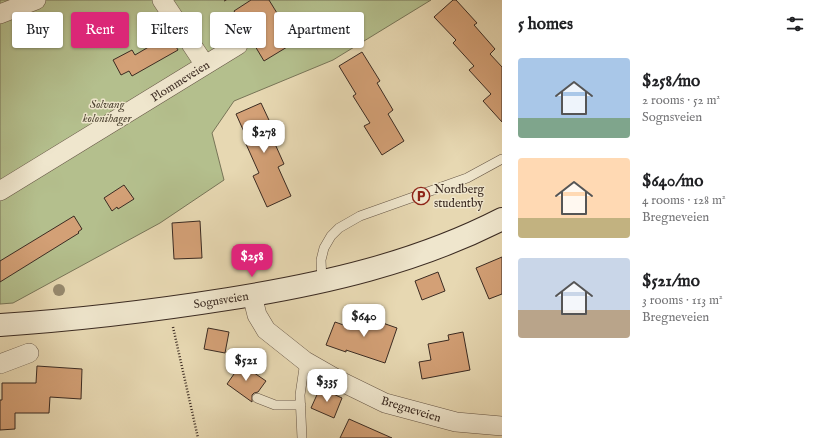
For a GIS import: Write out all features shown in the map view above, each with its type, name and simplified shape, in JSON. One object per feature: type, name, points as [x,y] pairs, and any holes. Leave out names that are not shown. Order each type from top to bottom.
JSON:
[{"type":"main road","name":"Sognsveien","points":[[0,325],[180,307],[322,282],[356,274],[424,253],[462,238],[502,219]]},
{"type":"street","points":[[0,14],[36,0]]},
{"type":"street","points":[[162,0],[205,65]]},
{"type":"street","name":"Plommeveien","points":[[0,191],[233,48]]},
{"type":"street","name":"Bregneveien","points":[[252,295],[257,315],[266,330],[305,361],[340,381],[385,403],[456,422],[502,426]]},
{"type":"street","points":[[0,364],[29,353]]},
{"type":"lane","points":[[322,282],[321,260],[324,248],[331,236],[339,228],[360,216],[467,178],[502,159]]},
{"type":"lane","points":[[302,438],[301,388],[305,361]]},
{"type":"lane","points":[[257,398],[275,405],[301,405]]},
{"type":"path","points":[[172,325],[198,438]]},
{"type":"green space","name":"Solvang kolonihager","points":[[0,0],[431,0],[364,41],[364,12],[274,12],[274,48],[353,48],[333,60],[234,101],[212,133],[224,180],[160,223],[13,303],[0,304]]},
{"type":"building","points":[[251,0],[269,0],[276,12],[274,12],[274,48],[285,48],[264,61],[256,48],[266,48],[266,12],[234,11]]},
{"type":"building","points":[[453,0],[456,0],[477,23],[474,25],[495,49],[490,54],[502,67],[502,122],[483,101],[491,94],[469,70],[474,66],[453,43],[456,40],[434,17]]},
{"type":"building","points":[[147,48],[177,48],[178,50],[132,76],[129,71],[121,75],[113,60],[132,50],[135,55]]},
{"type":"building","points":[[362,52],[380,81],[377,83],[393,110],[388,114],[404,141],[382,155],[364,126],[370,123],[353,96],[356,94],[339,66]]},
{"type":"building","points":[[261,103],[275,133],[271,135],[284,164],[278,167],[291,196],[267,207],[253,176],[259,173],[246,144],[249,143],[236,114]]},
{"type":"building","points":[[124,185],[134,199],[112,211],[104,198]]},
{"type":"building","points":[[74,216],[82,229],[78,232],[79,233],[0,282],[0,261]]},
{"type":"building","points":[[200,221],[202,258],[174,259],[172,223]]},
{"type":"building","points":[[502,257],[502,294],[489,299],[476,268]]},
{"type":"building","points":[[438,272],[445,291],[422,300],[415,281]]},
{"type":"building","points":[[357,314],[397,328],[385,363],[326,345],[335,322],[352,328]]},
{"type":"building","points":[[208,328],[229,332],[225,353],[204,349]]},
{"type":"building","points":[[463,332],[470,370],[422,379],[419,362],[431,360],[428,344],[449,340],[448,335]]},
{"type":"building","points":[[241,364],[266,381],[258,392],[252,395],[252,402],[227,384]]},
{"type":"building","points":[[37,366],[82,369],[81,399],[50,397],[49,413],[15,413],[15,429],[0,430],[0,400],[2,400],[2,383],[36,383]]},
{"type":"building","points":[[320,388],[342,398],[334,418],[311,408]]},
{"type":"building","points":[[349,419],[392,438],[340,438]]},
{"type":"place","name":"Nordberg studentby","points":[[421,196]]}]
